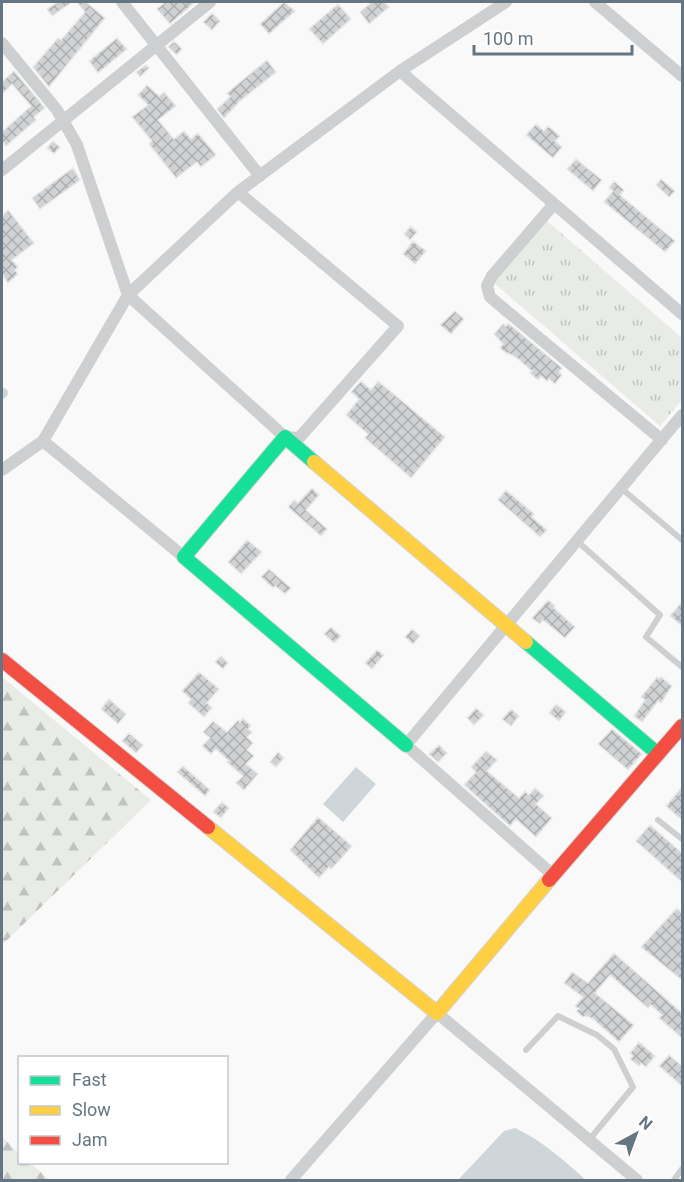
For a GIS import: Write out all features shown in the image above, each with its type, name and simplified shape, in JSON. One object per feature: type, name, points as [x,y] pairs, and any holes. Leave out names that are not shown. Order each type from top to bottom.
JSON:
[{"type":"street","points":[[122,2],[260,176]]},
{"type":"street","points":[[2,170],[210,2]]},
{"type":"street","points":[[2,471],[43,441],[128,295],[238,192],[400,71],[506,2]]},
{"type":"street","points":[[595,2],[682,76]]},
{"type":"street","points":[[2,43],[57,110],[77,145],[128,295],[285,437],[658,754]]},
{"type":"street","points":[[400,71],[682,314]]},
{"type":"street","points":[[238,192],[398,326],[299,438],[285,437]]},
{"type":"street","points":[[554,204],[492,276],[487,286],[490,297],[662,440]]},
{"type":"street","points":[[406,745],[682,416]]},
{"type":"street","points":[[184,557],[285,437]]},
{"type":"street","points":[[43,441],[406,745],[553,874]]},
{"type":"street","points":[[2,660],[437,1013],[637,1180]]},
{"type":"street","points":[[291,1180],[682,726]]},
{"type":"lane","points":[[621,488],[682,540]]},
{"type":"lane","points":[[577,541],[660,615],[646,637],[682,667]]},
{"type":"lane","points":[[658,820],[682,839]]},
{"type":"lane","points":[[526,1050],[558,1016],[597,1035],[614,1049],[633,1087],[589,1140]]},
{"type":"lane","points":[[674,1180],[682,1169]]},
{"type":"green space","points":[[546,220],[682,338],[682,400],[660,426],[493,282]]},
{"type":"green space","points":[[2,677],[151,800],[2,945]]},
{"type":"green space","points":[[2,1137],[18,1152],[18,1164],[31,1164],[50,1180],[2,1180]]},
{"type":"shaded area","points":[[356,767],[376,784],[343,822],[323,804]]},
{"type":"shaded area","points":[[515,1128],[544,1145],[586,1180],[458,1180],[504,1131]]},
{"type":"building","points":[[58,2],[72,2],[52,16],[47,9]]},
{"type":"building","points":[[77,2],[86,2],[105,18],[49,87],[33,67],[85,12]]},
{"type":"building","points":[[165,2],[195,2],[170,24],[157,9]]},
{"type":"building","points":[[284,2],[295,11],[269,34],[260,24]]},
{"type":"building","points":[[372,2],[384,2],[389,7],[369,24],[360,12]]},
{"type":"building","points":[[338,4],[351,19],[323,44],[309,29]]},
{"type":"building","points":[[212,13],[220,21],[212,30],[203,22]]},
{"type":"building","points":[[117,38],[127,49],[98,73],[89,61]]},
{"type":"building","points":[[174,41],[182,49],[177,55],[168,47]]},
{"type":"building","points":[[267,60],[276,72],[240,101],[224,118],[217,109],[230,97],[227,93]]},
{"type":"building","points":[[146,65],[149,68],[140,77],[136,72]]},
{"type":"building","points":[[14,71],[45,108],[34,117],[36,120],[6,146],[2,141],[2,132],[31,106],[12,84],[2,94],[2,82]]},
{"type":"building","points":[[147,85],[159,96],[164,92],[176,106],[158,120],[174,139],[184,131],[191,139],[198,133],[216,155],[201,167],[197,162],[176,178],[149,144],[152,141],[132,117],[148,105],[138,95]]},
{"type":"building","points":[[536,124],[544,131],[548,126],[560,136],[555,141],[562,147],[553,158],[526,135]]},
{"type":"building","points":[[53,141],[60,147],[54,154],[47,148]]},
{"type":"building","points":[[576,159],[602,180],[593,191],[567,169]]},
{"type":"building","points":[[73,168],[80,180],[40,209],[32,198]]},
{"type":"building","points":[[661,179],[675,191],[669,197],[656,185]]},
{"type":"building","points":[[614,181],[624,190],[620,195],[675,241],[665,252],[604,202],[613,191],[609,188]]},
{"type":"building","points":[[8,210],[34,243],[12,260],[18,267],[15,270],[18,274],[8,283],[2,274],[2,216]]},
{"type":"building","points":[[411,226],[417,232],[410,240],[404,234]]},
{"type":"building","points":[[413,241],[426,251],[415,264],[403,254]]},
{"type":"building","points":[[455,311],[464,319],[451,334],[440,325]]},
{"type":"building","points":[[508,323],[562,368],[559,372],[562,375],[555,384],[541,376],[538,380],[530,373],[532,371],[517,358],[500,348],[503,344],[494,334],[503,324],[506,326]]},
{"type":"building","points":[[361,381],[371,390],[378,381],[445,437],[411,478],[365,438],[368,434],[346,415],[359,399],[351,392]]},
{"type":"building","points":[[312,488],[319,495],[306,510],[327,529],[321,536],[288,507],[294,500],[298,503]]},
{"type":"building","points":[[506,490],[534,514],[532,517],[547,530],[540,537],[498,500]]},
{"type":"building","points":[[247,540],[262,552],[241,574],[228,562]]},
{"type":"building","points":[[269,569],[291,588],[285,594],[275,586],[273,588],[261,577]]},
{"type":"building","points":[[548,600],[575,627],[565,638],[543,620],[540,624],[532,618]]},
{"type":"building","points":[[682,602],[682,626],[670,616]]},
{"type":"building","points":[[331,627],[341,636],[334,643],[324,634]]},
{"type":"building","points":[[412,629],[420,636],[413,644],[405,637]]},
{"type":"building","points":[[377,650],[384,655],[372,669],[365,663]]},
{"type":"building","points":[[221,656],[228,663],[223,669],[215,662]]},
{"type":"building","points":[[199,672],[219,689],[207,703],[212,708],[204,717],[188,703],[191,699],[182,691]]},
{"type":"building","points":[[657,677],[659,679],[661,677],[672,686],[661,703],[658,701],[642,722],[634,716],[645,700],[641,697]]},
{"type":"building","points":[[109,699],[126,714],[118,724],[101,709]]},
{"type":"building","points":[[556,704],[566,712],[559,721],[549,713]]},
{"type":"building","points":[[476,708],[484,715],[474,725],[467,718]]},
{"type":"building","points":[[511,709],[519,716],[511,726],[502,719]]},
{"type":"building","points":[[243,718],[251,726],[248,729],[252,732],[247,737],[253,743],[247,750],[254,756],[246,764],[258,774],[244,790],[236,783],[243,776],[227,762],[229,761],[216,749],[211,754],[202,746],[210,738],[203,732],[213,721],[227,732]]},
{"type":"building","points":[[612,729],[642,754],[628,770],[598,744]]},
{"type":"building","points":[[129,733],[143,745],[136,753],[122,741]]},
{"type":"building","points":[[439,745],[447,753],[438,762],[429,754]]},
{"type":"building","points":[[486,751],[497,760],[487,771],[519,798],[525,791],[529,795],[535,788],[544,796],[536,804],[552,818],[536,837],[516,819],[510,826],[464,785],[476,772],[471,767]]},
{"type":"building","points":[[278,752],[284,758],[276,767],[270,762]]},
{"type":"building","points":[[183,766],[210,790],[205,796],[177,772]]},
{"type":"building","points":[[682,787],[682,820],[666,806]]},
{"type":"building","points":[[222,802],[229,808],[221,818],[213,812]]},
{"type":"building","points":[[318,817],[352,846],[331,869],[329,867],[319,878],[290,850]]},
{"type":"building","points":[[650,825],[682,853],[682,882],[636,841]]},
{"type":"building","points":[[677,908],[682,913],[682,980],[641,947]]},
{"type":"building","points":[[614,953],[682,1013],[682,1038],[659,1018],[662,1015],[651,1005],[648,1008],[610,975],[595,993],[634,1025],[619,1042],[593,1019],[583,1017],[576,1011],[579,1009],[575,1006],[583,997],[564,983],[572,972],[588,983]]},
{"type":"building","points":[[639,1042],[655,1056],[646,1067],[641,1063],[639,1066],[630,1059],[633,1056],[630,1053]]},
{"type":"building","points":[[669,1055],[682,1066],[682,1086],[659,1066]]},
{"type":"traffic: fast","points":[[314,462],[285,437],[184,557],[406,745]]},
{"type":"traffic: fast","points":[[526,642],[658,754]]},
{"type":"traffic: slow","points":[[314,462],[526,642]]},
{"type":"traffic: slow","points":[[208,827],[437,1013],[549,880]]},
{"type":"traffic: jam","points":[[2,660],[208,827]]},
{"type":"traffic: jam","points":[[549,880],[682,726]]}]
